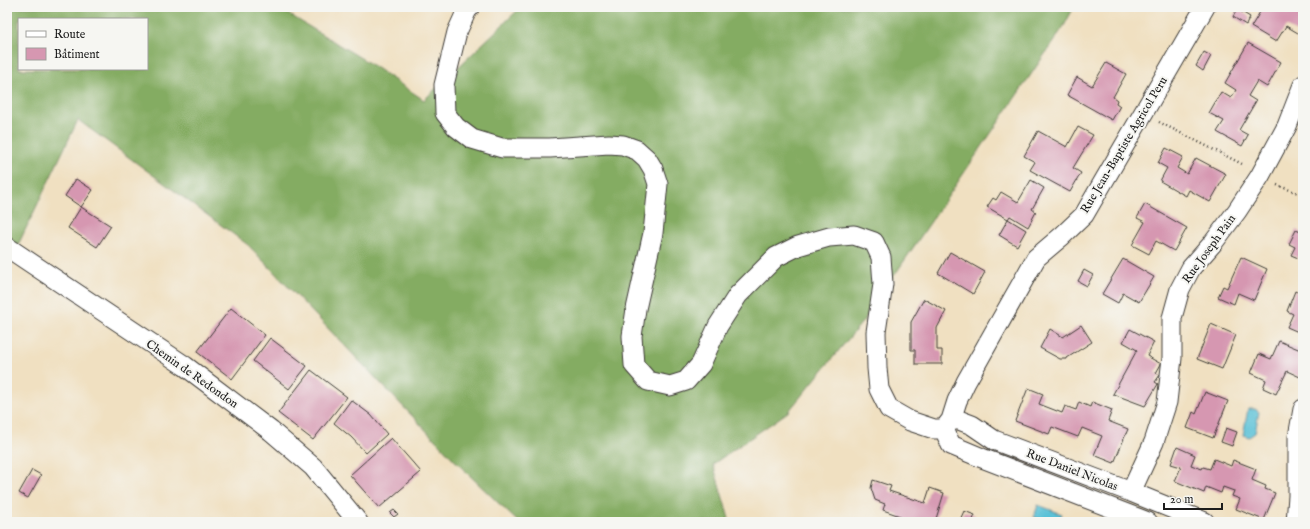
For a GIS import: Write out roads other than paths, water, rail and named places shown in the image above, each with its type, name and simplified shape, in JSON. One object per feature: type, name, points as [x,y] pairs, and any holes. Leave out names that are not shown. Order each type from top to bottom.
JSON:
[{"type":"street","points":[[470,7],[457,32],[444,85],[444,113],[456,127],[472,140],[502,148],[550,148],[609,144],[623,145],[637,150],[648,159],[653,169],[658,184],[654,233],[636,309],[632,336],[634,365],[648,381],[670,386],[686,380],[701,364],[718,326],[738,295],[776,257],[798,246],[829,237],[854,235],[874,242],[881,256],[883,284],[876,332],[877,368],[879,389],[889,409],[910,421],[934,429],[947,425],[951,445],[1126,518],[1148,522]]},
{"type":"street","name":"Rue Jean-Baptiste Agricol Peru","points":[[947,425],[966,382],[1036,258],[1084,215],[1205,7]]},
{"type":"street","name":"Rue Joseph Pain","points":[[1131,492],[1154,442],[1167,402],[1172,358],[1172,318],[1180,289],[1191,268],[1218,237],[1260,176],[1287,126],[1303,85]]},
{"type":"street","name":"Chemin de Redondon","points":[[7,247],[185,366],[271,430],[313,468],[358,522]]},
{"type":"street","points":[[1296,522],[1298,496],[1298,437],[1303,409]]},
{"type":"street","name":"Rue Daniel Nicolas","points":[[947,425],[960,420],[972,425],[994,440],[1205,522]]},
{"type":"water","points":[[1248,409],[1255,409],[1259,412],[1255,433],[1249,437],[1243,435]]},
{"type":"water","points":[[1038,505],[1062,514],[1059,522],[1048,522],[1034,517]]}]
